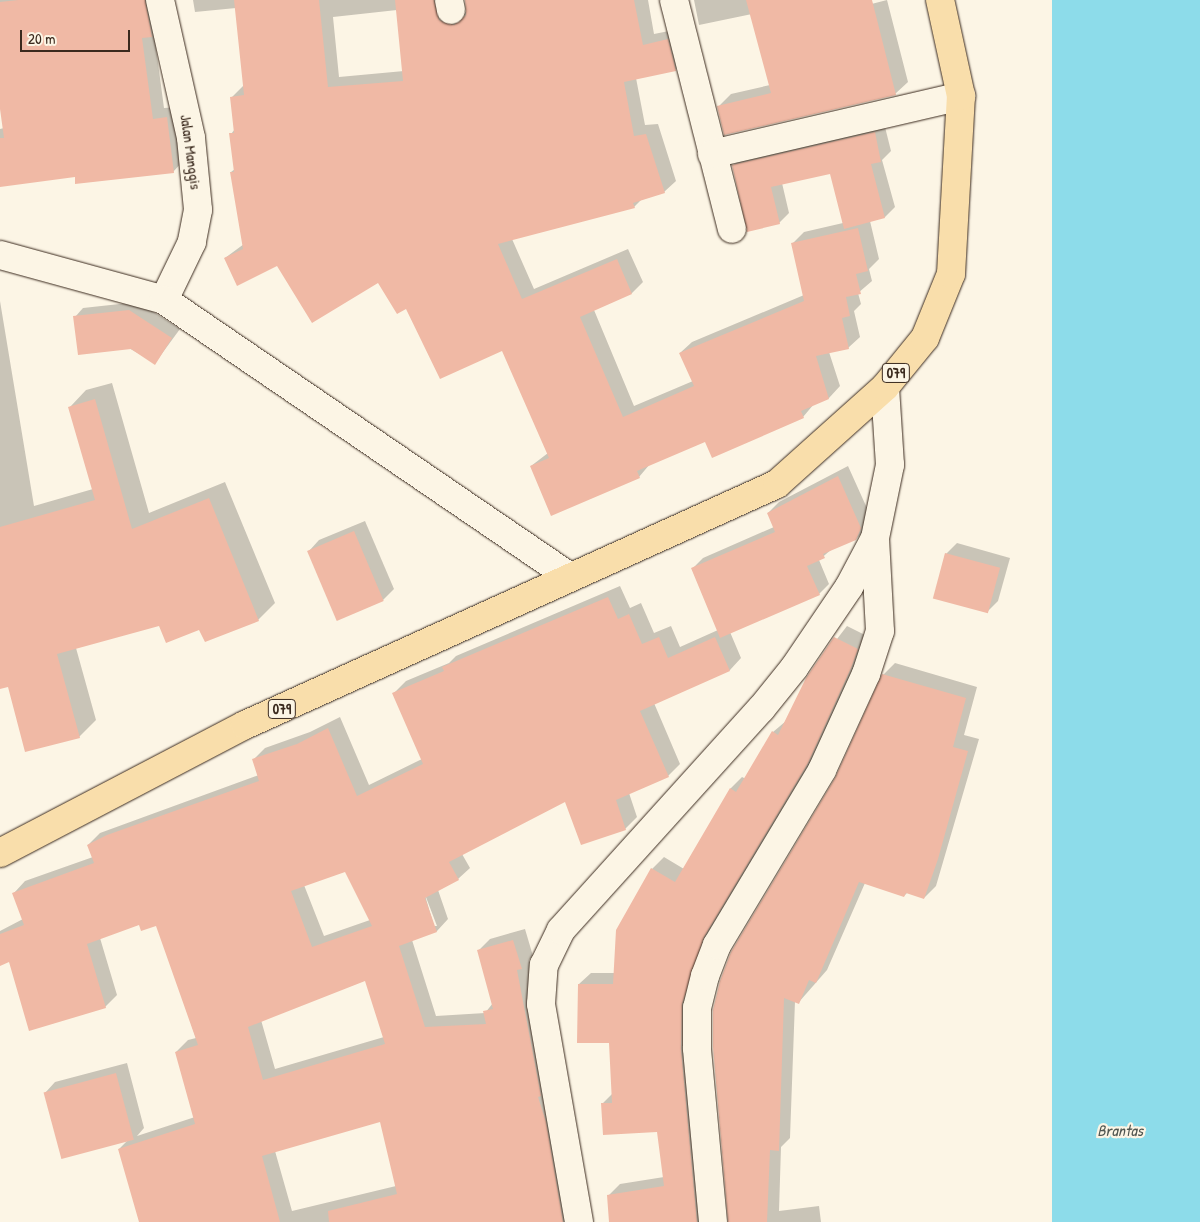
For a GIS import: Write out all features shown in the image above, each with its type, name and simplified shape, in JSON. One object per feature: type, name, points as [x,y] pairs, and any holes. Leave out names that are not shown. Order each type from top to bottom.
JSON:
[{"type":"main road","name":"079","points":[[0,853],[245,725],[777,484],[885,387],[925,338],[951,274],[961,96],[940,0]]},
{"type":"street","name":"Jalan Manggis","points":[[160,0],[191,138],[198,210],[192,242],[164,300]]},
{"type":"street","points":[[674,0],[732,229]]},
{"type":"street","points":[[712,154],[961,96]]},
{"type":"street","points":[[0,255],[164,300],[570,577]]},
{"type":"street","points":[[713,1222],[697,1048],[697,1008],[704,976],[717,945],[822,770],[866,674],[880,631],[875,538],[890,466],[885,387]]},
{"type":"street","points":[[579,1222],[540,1004],[544,965],[561,930],[761,709],[794,668],[849,587],[875,538]]},
{"type":"water","name":"Brantas","points":[[1052,0],[1200,0],[1200,1222],[1052,1222]]},
{"type":"building","points":[[18,0],[145,0],[152,37],[142,38],[153,119],[167,117],[174,173],[75,184],[75,177],[0,187],[0,138],[4,138],[0,109],[0,2]]},
{"type":"building","points":[[234,0],[319,0],[328,87],[403,81],[395,0],[434,0],[439,20],[454,25],[466,15],[465,0],[634,0],[643,45],[668,39],[676,71],[624,82],[634,136],[646,134],[665,193],[633,203],[635,208],[498,244],[522,299],[617,259],[632,294],[580,317],[623,417],[694,386],[679,353],[804,301],[791,243],[858,228],[868,271],[856,274],[861,294],[846,297],[850,316],[842,318],[849,349],[816,356],[829,399],[801,411],[804,418],[712,458],[705,442],[637,471],[640,478],[551,516],[530,466],[549,458],[502,351],[440,379],[406,309],[397,314],[378,283],[312,323],[277,266],[237,286],[224,258],[243,249],[230,172],[234,172],[229,133],[234,133],[230,97],[244,95]]},
{"type":"building","points":[[746,0],[872,0],[896,95],[724,135],[717,106],[771,93]]},
{"type":"building","points":[[875,132],[881,162],[871,164],[885,218],[844,229],[830,174],[771,187],[780,224],[747,232],[732,165]]},
{"type":"building","points":[[129,310],[172,338],[155,365],[131,349],[78,355],[73,316]]},
{"type":"building","points":[[95,399],[132,529],[209,498],[259,621],[205,642],[199,630],[166,643],[159,626],[57,654],[80,738],[25,752],[8,687],[0,689],[0,527],[95,500],[68,407]]},
{"type":"building","points":[[838,476],[861,528],[856,540],[823,554],[825,558],[807,566],[820,595],[720,638],[691,568],[775,532],[767,513]]},
{"type":"building","points":[[354,531],[384,601],[337,621],[307,551]]},
{"type":"building","points":[[945,553],[1000,568],[988,613],[933,598]]},
{"type":"building","points":[[608,597],[618,619],[629,614],[642,644],[659,637],[668,658],[715,637],[730,671],[640,711],[669,777],[616,800],[626,830],[581,845],[565,802],[449,862],[459,880],[425,898],[437,932],[399,946],[425,1027],[486,1024],[483,1011],[493,1009],[477,950],[513,940],[522,969],[517,970],[541,1096],[538,1097],[546,1122],[563,1222],[329,1222],[328,1211],[397,1194],[380,1122],[262,1156],[280,1222],[139,1222],[118,1149],[195,1124],[175,1052],[198,1045],[156,926],[141,931],[139,925],[87,944],[106,1008],[29,1031],[9,962],[0,966],[0,934],[24,925],[12,893],[94,863],[87,845],[107,835],[259,781],[252,759],[297,744],[328,728],[357,796],[423,764],[392,693],[444,671],[442,667]],"holes":[[[345,872],[372,926],[312,947],[291,891]],[[365,981],[385,1044],[263,1080],[248,1027]]]},
{"type":"building","points":[[834,637],[858,649],[851,668],[808,763],[704,937],[682,1004],[681,1049],[697,1222],[609,1222],[607,1195],[664,1186],[657,1132],[603,1135],[601,1103],[612,1103],[609,1043],[577,1043],[578,984],[613,984],[616,930],[651,868],[675,882],[730,788],[736,792],[772,731],[778,735],[806,678]]},
{"type":"building","points":[[882,674],[966,698],[953,747],[968,751],[938,859],[924,899],[906,893],[904,897],[859,882],[816,983],[809,980],[799,1004],[784,998],[779,1151],[770,1150],[767,1222],[728,1222],[713,1047],[713,1010],[720,981],[731,952],[835,778]]},
{"type":"building","points":[[116,1073],[134,1140],[61,1159],[44,1092]]}]
